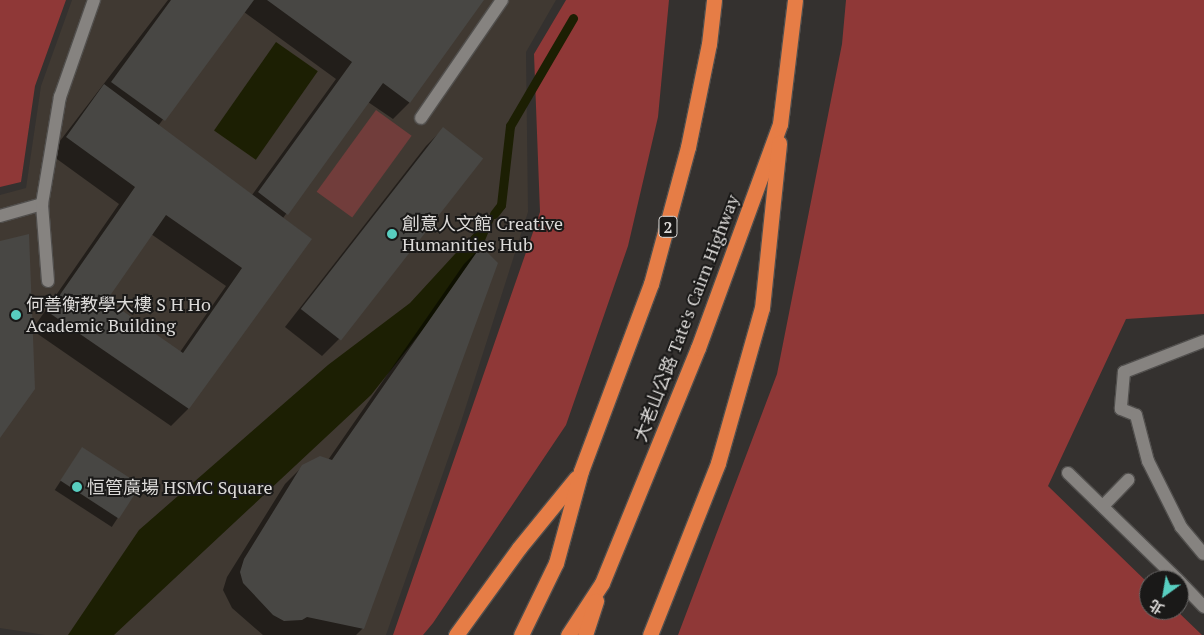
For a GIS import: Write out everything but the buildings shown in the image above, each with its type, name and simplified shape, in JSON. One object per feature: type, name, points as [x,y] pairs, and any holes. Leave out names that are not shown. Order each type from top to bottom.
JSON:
[{"type":"highway","name":"2","points":[[522,635],[556,563],[581,471],[626,357],[672,212],[709,44],[714,0]]},
{"type":"highway","name":"大老山公路 Tate's Cairn Highway","points":[[578,630],[602,583],[698,348],[780,124],[795,0]]},
{"type":"highway","points":[[650,633],[718,463],[762,308],[780,124]]},
{"type":"highway","points":[[456,635],[519,548],[581,471]]},
{"type":"street","points":[[48,281],[42,204],[60,97],[94,0]]},
{"type":"street","points":[[421,118],[502,0]]},
{"type":"street","points":[[0,216],[42,204]]},
{"type":"street","points":[[1204,341],[1124,372],[1121,409],[1136,414],[1148,461],[1181,526],[1204,554]]},
{"type":"street","points":[[1068,473],[1104,504],[1167,570]]},
{"type":"street","points":[[1104,504],[1128,480]]},
{"type":"street","points":[[1189,592],[1204,607]]},
{"type":"shaded area","points":[[0,0],[66,0],[35,86],[21,182],[0,187]]},
{"type":"shaded area","points":[[72,0],[556,0],[526,52],[528,212],[461,422],[386,635],[45,635],[0,628],[0,195],[26,188],[41,86]]},
{"type":"shaded area","points":[[566,0],[669,0],[658,117],[628,246],[566,425],[433,623],[423,635],[393,635],[540,212],[534,54]]},
{"type":"shaded area","points":[[846,0],[1204,0],[1204,314],[1126,319],[1048,486],[1139,574],[1139,620],[1186,620],[1202,635],[678,635],[777,374],[842,44]]},
{"type":"shaded area","points":[[276,42],[318,71],[256,160],[214,130]]},
{"type":"shaded area","points":[[376,110],[412,136],[352,218],[317,192]]},
{"type":"shaded area","points":[[500,205],[475,264],[371,395],[114,635],[68,635],[139,530],[328,365],[410,303]]},
{"type":"waterway","points":[[494,214],[501,205],[510,126],[573,18]]},
{"type":"place","name":"創意人文館 Creative Humanities Hub","points":[[392,234]]},
{"type":"place","name":"何善衡教學大樓 S H Ho Academic Building","points":[[16,315]]},
{"type":"place","name":"恒管廣場 HSMC Square","points":[[77,487]]}]
